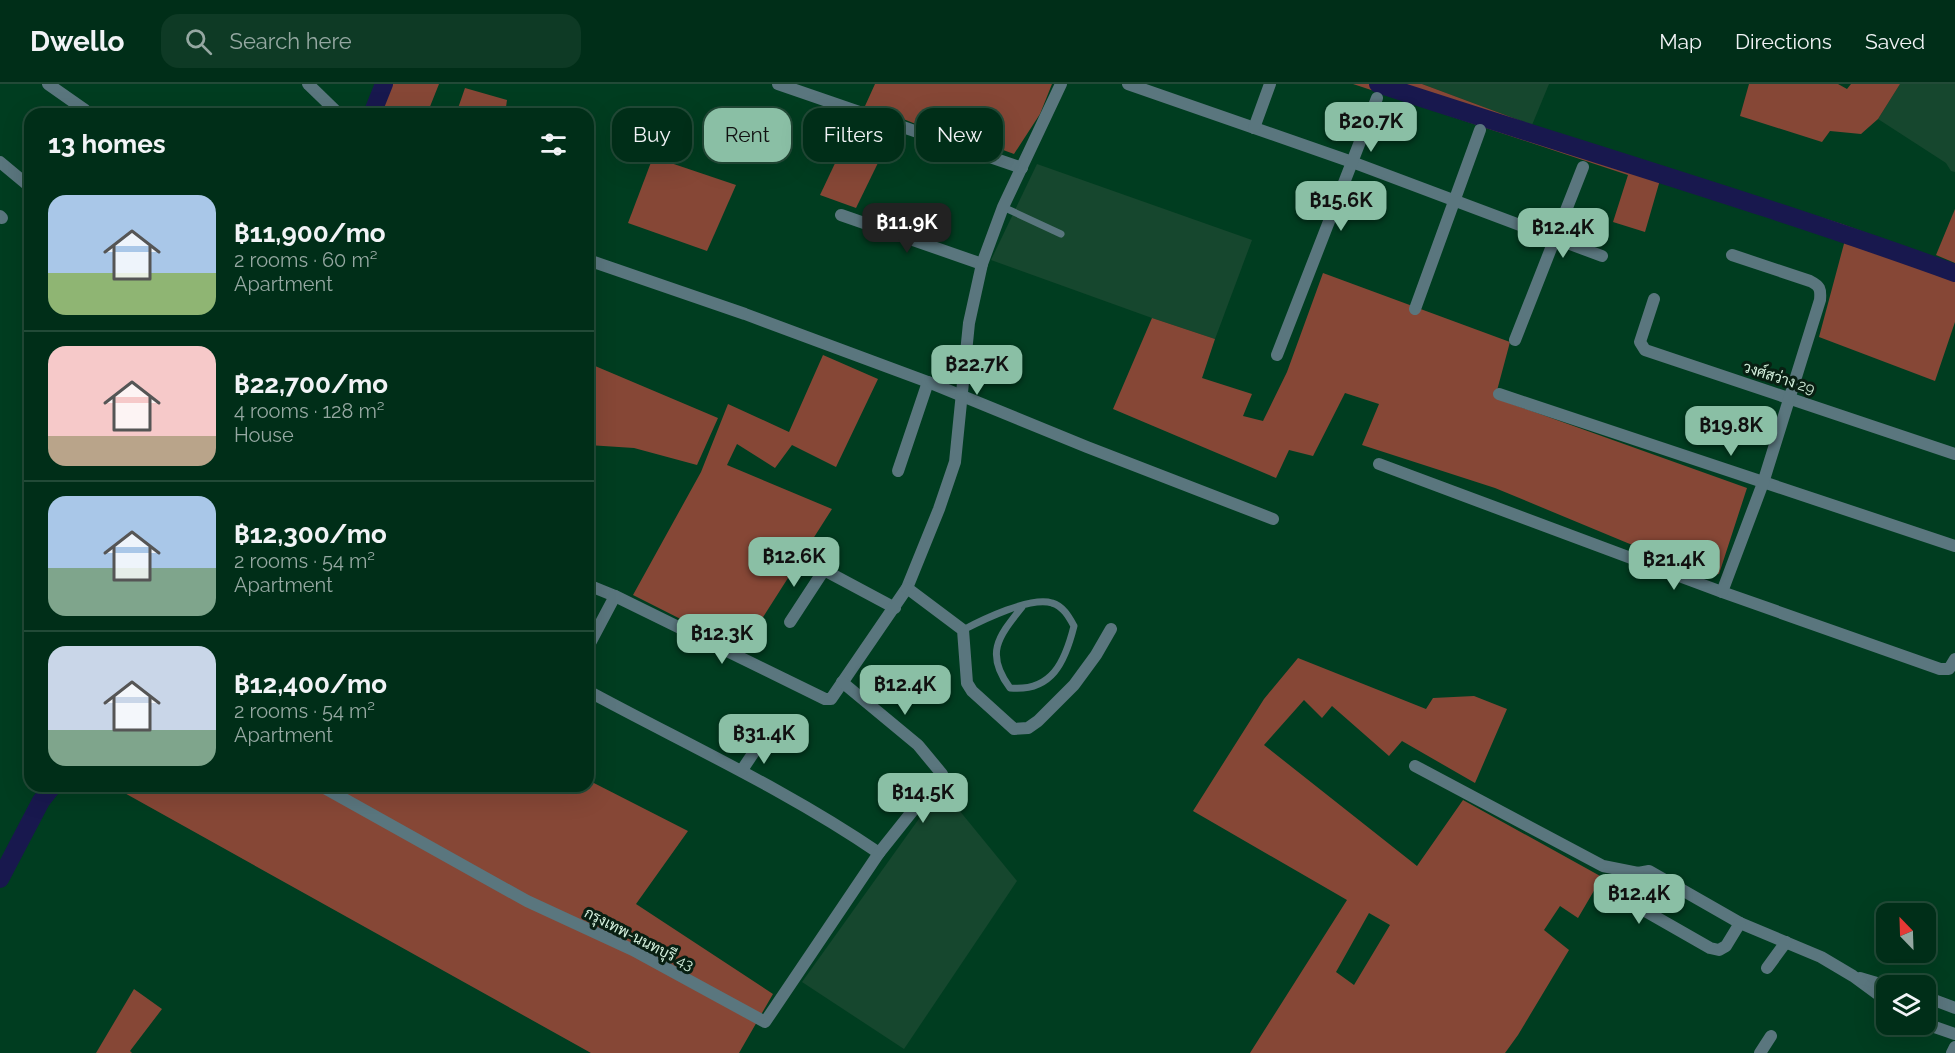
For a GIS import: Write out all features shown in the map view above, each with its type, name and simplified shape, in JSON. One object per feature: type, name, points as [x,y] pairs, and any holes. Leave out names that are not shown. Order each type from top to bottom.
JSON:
[{"type":"street","points":[[48,84],[82,108]]},
{"type":"street","points":[[309,84],[333,108]]},
{"type":"street","points":[[778,84],[1022,168]]},
{"type":"street","points":[[594,587],[825,699],[831,699],[907,588],[939,509],[955,462],[969,323],[982,264],[1003,207],[1061,84]]},
{"type":"street","points":[[1128,84],[1151,88],[1602,256]]},
{"type":"street","points":[[1254,128],[1270,84]]},
{"type":"street","points":[[1277,355],[1377,98]]},
{"type":"street","points":[[1415,309],[1480,130]]},
{"type":"street","points":[[0,162],[24,182]]},
{"type":"street","points":[[1515,340],[1583,167]]},
{"type":"street","points":[[841,215],[982,264]]},
{"type":"street","points":[[1722,592],[1763,483],[1820,300],[1820,287],[1810,280],[1732,255]]},
{"type":"street","points":[[594,262],[745,314],[928,382],[1086,447],[1274,519]]},
{"type":"street","name":"วงศ์สว่าง 29","points":[[1654,298],[1640,342],[1645,350],[1955,454]]},
{"type":"street","points":[[898,471],[928,382]]},
{"type":"street","points":[[1499,394],[1955,546]]},
{"type":"street","points":[[1379,464],[1722,592],[1940,669],[1953,667]]},
{"type":"street","points":[[809,562],[895,608]]},
{"type":"street","points":[[790,622],[824,570]]},
{"type":"street","points":[[907,588],[963,630],[967,683],[972,691],[1014,729],[1028,728],[1038,721],[1074,685],[1096,655],[1111,629]]},
{"type":"street","points":[[594,636],[615,596]]},
{"type":"street","points":[[594,694],[742,770],[879,853],[942,774],[918,745],[842,682]]},
{"type":"street","points":[[742,770],[760,743]]},
{"type":"street","points":[[1415,766],[1603,866],[1638,873],[1649,871],[1740,923],[1821,957],[1876,993]]},
{"type":"street","name":"กรุงเทพ-นนทบุรี 43","points":[[332,792],[527,902],[633,950],[765,1022],[879,853]]},
{"type":"street","points":[[1638,873],[1628,893],[1634,904],[1710,948],[1719,950],[1726,946],[1740,923]]},
{"type":"street","points":[[1767,968],[1786,942]]},
{"type":"street","points":[[1853,976],[1876,983]]},
{"type":"street","points":[[1936,1001],[1955,1008]]},
{"type":"street","points":[[1936,1027],[1955,1034]]},
{"type":"street","points":[[1760,1053],[1771,1036]]},
{"type":"street","points":[[1952,1053],[1955,1047]]},
{"type":"lane","points":[[1003,207],[1061,234]]},
{"type":"lane","points":[[963,630],[994,614],[1042,601],[1053,603],[1068,616],[1074,626],[1069,647],[1060,666],[1052,676],[1027,689],[1010,688],[998,669],[996,652],[1001,633],[1022,607]]},
{"type":"shaded area","points":[[390,84],[439,84],[429,108],[380,108]]},
{"type":"shaded area","points":[[875,84],[1052,84],[1040,114],[1014,154],[1003,150],[1003,108],[916,108],[916,124],[904,119],[904,108],[865,106]]},
{"type":"shaded area","points":[[1353,84],[1422,84],[1548,131],[1842,224],[1955,265],[1955,322],[1935,381],[1819,337],[1845,240],[1660,180],[1645,232],[1613,222],[1628,175]]},
{"type":"shaded area","points":[[1422,84],[1549,84],[1532,125]]},
{"type":"shaded area","points":[[1749,84],[1838,84],[1847,89],[1851,84],[1900,84],[1878,119],[1861,134],[1830,131],[1822,142],[1740,116]]},
{"type":"shaded area","points":[[1900,84],[1955,84],[1955,172],[1951,171],[1946,163],[1878,119]]},
{"type":"shaded area","points":[[465,88],[507,100],[506,108],[458,108]]},
{"type":"shaded area","points":[[651,162],[668,162],[736,185],[707,251],[628,223]]},
{"type":"shaded area","points":[[836,162],[878,162],[856,208],[820,195]]},
{"type":"shaded area","points":[[1037,164],[1252,240],[1215,339],[991,260]]},
{"type":"shaded area","points":[[1955,209],[1955,263],[1936,255]]},
{"type":"shaded area","points":[[1323,273],[1510,342],[1495,398],[1747,488],[1719,574],[1707,576],[1495,488],[1362,445],[1379,404],[1345,393],[1313,456],[1289,450],[1276,478],[1113,409],[1152,318],[1215,339],[1202,378],[1252,394],[1243,416],[1263,421],[1287,372]]},
{"type":"shaded area","points":[[823,355],[878,379],[836,467],[792,445],[775,468],[737,444],[727,465],[832,509],[742,650],[633,595],[701,472],[728,404],[789,432]]},
{"type":"shaded area","points":[[594,366],[718,418],[697,465],[634,448],[594,445]]},
{"type":"shaded area","points":[[1298,658],[1426,709],[1433,698],[1474,696],[1507,709],[1475,783],[1402,741],[1389,756],[1332,706],[1322,718],[1304,700],[1264,745],[1417,866],[1463,800],[1602,877],[1578,918],[1560,906],[1544,930],[1569,950],[1505,1053],[1250,1053],[1347,900],[1193,811],[1264,699]],"holes":[[[1369,913],[1390,925],[1354,985],[1336,972]]]},
{"type":"shaded area","points":[[594,783],[688,831],[636,904],[773,994],[739,1053],[591,1053],[123,792],[594,792]]},
{"type":"shaded area","points":[[941,788],[1017,881],[904,1049],[802,982]]},
{"type":"shaded area","points":[[134,989],[162,1009],[130,1051],[132,1053],[96,1053]]},
{"type":"waterway","points":[[374,108],[384,84]]},
{"type":"waterway","points":[[1378,84],[1740,199],[1955,273]]},
{"type":"waterway","points":[[0,879],[41,801],[48,792]]}]
